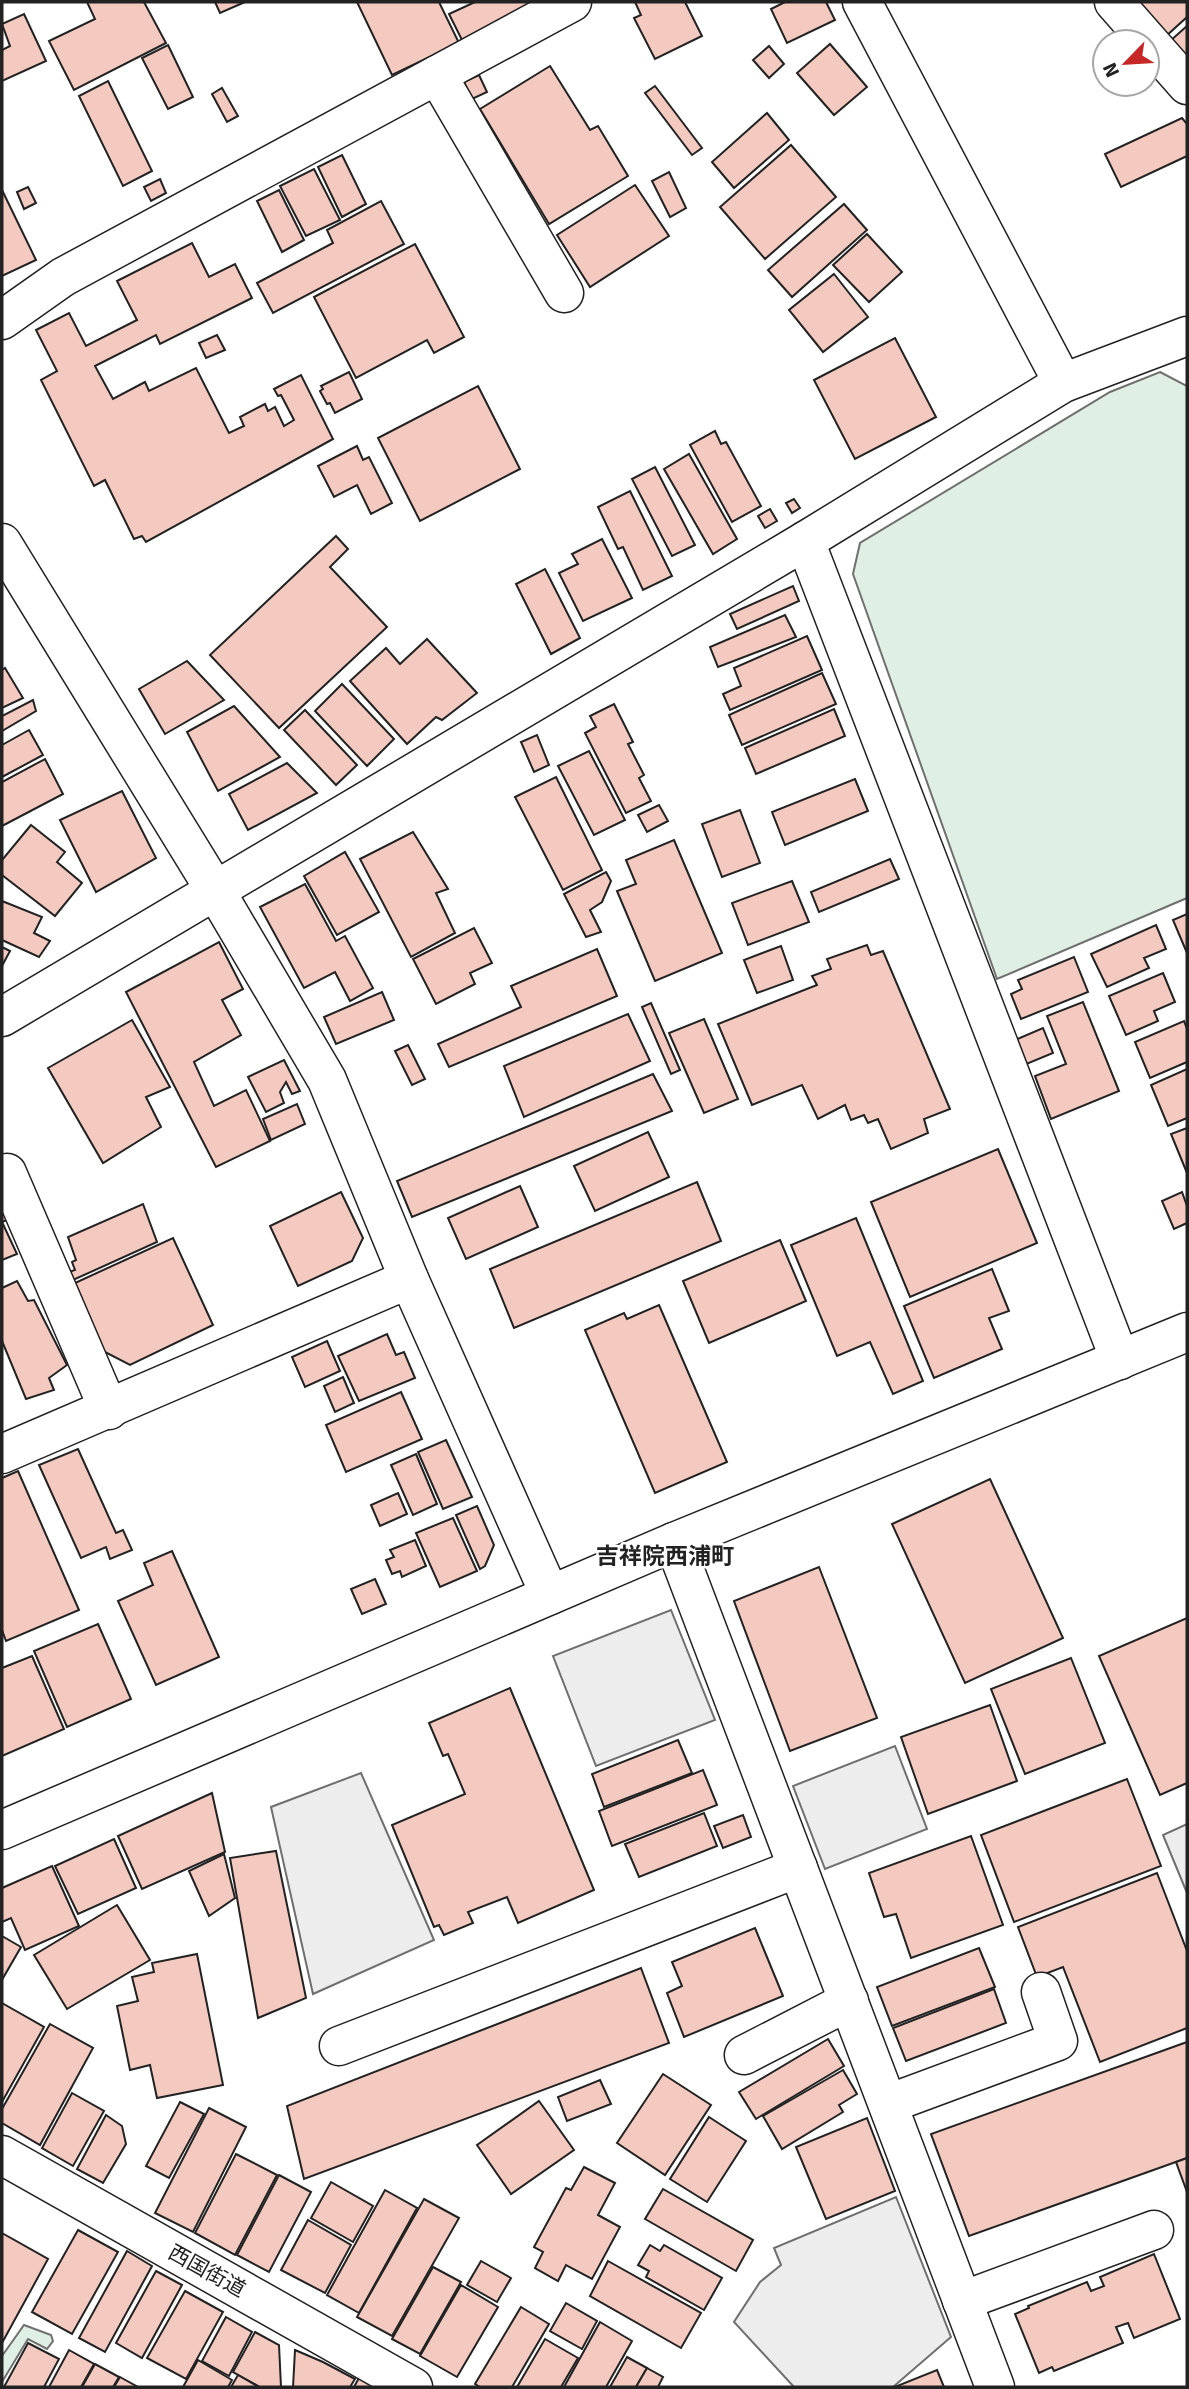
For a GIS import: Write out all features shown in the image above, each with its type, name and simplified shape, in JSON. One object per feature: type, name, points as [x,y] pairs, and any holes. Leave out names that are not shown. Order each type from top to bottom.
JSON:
[{"type":"street","points":[[2,320],[63,276],[572,2]]},
{"type":"street","points":[[862,2],[1063,383]]},
{"type":"street","points":[[1114,2],[1187,85]]},
{"type":"street","points":[[437,75],[564,293]]},
{"type":"street","points":[[2,1017],[805,541],[1063,383],[1187,336]]},
{"type":"street","points":[[805,541],[1120,1360]]},
{"type":"street","points":[[2,543],[215,890],[327,1080],[409,1279],[550,1595]]},
{"type":"street","points":[[2,1174],[7,1172],[109,1410]]},
{"type":"street","points":[[2,1454],[409,1279]]},
{"type":"street","points":[[2,1830],[674,1542],[1187,1332]]},
{"type":"street","points":[[674,1542],[995,2387]]},
{"type":"street","points":[[340,2046],[798,1868]]},
{"type":"street","points":[[888,2104],[1058,2041],[1041,1992]]},
{"type":"street","points":[[744,2055],[849,2001]]},
{"type":"street","name":"西国街道","points":[[2,2155],[413,2387]]},
{"type":"street","points":[[962,2301],[1154,2230]]},
{"type":"green space","points":[[1160,372],[1187,386],[1187,898],[997,979],[853,574],[860,543],[1110,392]]},
{"type":"green space","points":[[24,2325],[51,2335],[53,2341],[47,2349],[28,2339],[2,2382],[2,2356]]},
{"type":"shaded area","points":[[671,1610],[715,1720],[596,1766],[553,1656]]},
{"type":"shaded area","points":[[895,1746],[927,1829],[825,1869],[793,1786]]},
{"type":"shaded area","points":[[361,1773],[434,1940],[313,1994],[271,1807]]},
{"type":"shaded area","points":[[1187,1824],[1187,1893],[1163,1835]]},
{"type":"shaded area","points":[[896,2197],[951,2337],[893,2387],[794,2387],[734,2322],[760,2282],[781,2265],[774,2248]]},
{"type":"building","points":[[87,2],[144,2],[166,43],[74,90],[49,41],[95,19]]},
{"type":"building","points":[[215,2],[245,2],[220,13]]},
{"type":"building","points":[[357,2],[439,2],[459,43],[392,75]]},
{"type":"building","points":[[475,2],[541,2],[462,40],[449,14]]},
{"type":"building","points":[[635,2],[685,2],[702,36],[655,59],[634,18],[641,15]]},
{"type":"building","points":[[785,2],[826,2],[835,20],[787,43],[771,9]]},
{"type":"building","points":[[1133,2],[1187,2],[1187,17],[1165,37],[1161,28],[1157,28]]},
{"type":"building","points":[[24,14],[46,61],[2,81],[2,50],[10,46],[2,24]]},
{"type":"building","points":[[1187,26],[1187,61],[1170,41]]},
{"type":"building","points":[[830,44],[867,87],[834,115],[797,73]]},
{"type":"building","points":[[168,45],[193,97],[168,109],[142,58]]},
{"type":"building","points":[[769,46],[784,64],[769,78],[753,60]]},
{"type":"building","points":[[550,66],[590,130],[598,126],[628,176],[549,224],[480,109]]},
{"type":"building","points":[[479,75],[487,92],[472,99],[464,82]]},
{"type":"building","points":[[108,81],[152,171],[123,186],[79,96]]},
{"type":"building","points":[[655,86],[702,148],[692,155],[645,93]]},
{"type":"building","points":[[222,88],[238,116],[227,122],[212,94]]},
{"type":"building","points":[[767,113],[789,140],[734,188],[712,162]]},
{"type":"building","points":[[1182,118],[1187,124],[1187,156],[1121,187],[1105,154]]},
{"type":"building","points":[[791,145],[836,197],[765,259],[720,207]]},
{"type":"building","points":[[342,155],[366,204],[342,217],[318,167]]},
{"type":"building","points":[[314,169],[340,220],[306,236],[280,186]]},
{"type":"building","points":[[669,172],[686,208],[670,217],[652,181]]},
{"type":"building","points":[[160,179],[166,193],[151,201],[144,187]]},
{"type":"building","points":[[635,185],[669,236],[590,287],[557,235]]},
{"type":"building","points":[[28,187],[36,203],[24,209],[17,192]]},
{"type":"building","points":[[2,190],[36,260],[2,276]]},
{"type":"building","points":[[279,190],[304,240],[282,252],[257,201]]},
{"type":"building","points":[[381,201],[404,244],[273,313],[257,283],[333,243],[327,230]]},
{"type":"building","points":[[844,204],[867,230],[792,297],[768,270]]},
{"type":"building","points":[[867,234],[902,272],[869,302],[833,265]]},
{"type":"building","points":[[192,243],[209,277],[235,264],[252,298],[160,344],[156,335],[95,366],[113,399],[145,382],[149,391],[196,368],[229,433],[244,426],[240,417],[265,404],[268,411],[275,407],[284,426],[294,420],[281,395],[278,396],[274,389],[301,375],[333,439],[146,542],[142,536],[134,539],[105,480],[94,486],[41,380],[57,371],[36,330],[69,313],[86,346],[137,320],[117,281]]},
{"type":"building","points":[[415,244],[464,337],[434,353],[427,340],[356,378],[314,297]]},
{"type":"building","points":[[834,274],[868,317],[823,352],[789,310]]},
{"type":"building","points":[[217,335],[225,350],[206,358],[199,343]]},
{"type":"building","points":[[895,338],[936,417],[855,459],[814,380]]},
{"type":"building","points":[[349,372],[362,399],[335,413],[320,391],[323,389],[321,386]]},
{"type":"building","points":[[478,386],[520,469],[420,521],[378,438]]},
{"type":"building","points":[[715,431],[721,444],[726,442],[761,506],[732,522],[690,445]]},
{"type":"building","points":[[357,446],[363,460],[369,457],[392,503],[371,514],[357,485],[334,497],[318,466]]},
{"type":"building","points":[[689,454],[737,539],[713,554],[664,469]]},
{"type":"building","points":[[655,467],[695,545],[672,556],[632,479]]},
{"type":"building","points":[[630,491],[672,576],[643,590],[623,547],[618,549],[598,507]]},
{"type":"building","points":[[794,499],[800,508],[792,513],[786,503]]},
{"type":"building","points":[[770,509],[777,521],[765,528],[758,516]]},
{"type":"building","points":[[336,536],[348,549],[330,567],[387,627],[279,728],[210,655]]},
{"type":"building","points":[[602,539],[632,598],[583,621],[559,573],[578,564],[572,554]]},
{"type":"building","points":[[545,569],[580,638],[551,654],[516,584]]},
{"type":"building","points":[[793,586],[799,601],[737,629],[730,614]]},
{"type":"building","points":[[785,615],[796,637],[718,667],[710,647]]},
{"type":"building","points":[[807,636],[822,670],[730,710],[723,694],[741,686],[734,668]]},
{"type":"building","points":[[427,639],[477,693],[442,720],[436,717],[407,744],[350,681],[386,648],[400,664]]},
{"type":"building","points":[[187,661],[224,700],[165,734],[139,689]]},
{"type":"building","points":[[5,668],[23,698],[2,708],[2,670]]},
{"type":"building","points":[[822,673],[836,704],[742,745],[729,715]]},
{"type":"building","points":[[342,684],[394,739],[367,766],[315,711]]},
{"type":"building","points":[[33,700],[36,711],[2,731],[2,716]]},
{"type":"building","points":[[614,704],[633,742],[628,744],[644,775],[639,778],[651,801],[626,813],[585,733],[596,727],[590,716]]},
{"type":"building","points":[[234,706],[280,757],[218,791],[187,732]]},
{"type":"building","points":[[834,709],[845,736],[756,774],[745,748]]},
{"type":"building","points":[[305,710],[357,765],[336,785],[284,730]]},
{"type":"building","points":[[29,730],[43,755],[2,777],[2,745]]},
{"type":"building","points":[[537,735],[549,765],[534,772],[521,742]]},
{"type":"building","points":[[589,751],[625,820],[594,835],[558,766]]},
{"type":"building","points":[[45,759],[63,794],[2,826],[2,782]]},
{"type":"building","points":[[287,763],[317,793],[248,830],[229,794]]},
{"type":"building","points":[[556,777],[602,870],[563,890],[515,797]]},
{"type":"building","points":[[855,779],[868,811],[785,845],[772,812]]},
{"type":"building","points":[[122,791],[156,858],[96,892],[60,820]]},
{"type":"building","points":[[659,805],[668,821],[647,832],[638,815]]},
{"type":"building","points":[[740,810],[760,863],[722,877],[702,824]]},
{"type":"building","points":[[31,825],[65,852],[57,862],[82,883],[55,916],[2,875],[2,860]]},
{"type":"building","points":[[413,832],[448,889],[436,893],[455,933],[411,957],[360,859]]},
{"type":"building","points":[[674,840],[722,953],[655,981],[617,891],[636,884],[626,860]]},
{"type":"building","points":[[345,852],[379,912],[337,935],[304,876]]},
{"type":"building","points":[[890,859],[899,879],[819,912],[811,892]]},
{"type":"building","points":[[606,872],[611,881],[602,902],[590,910],[601,932],[586,937],[564,894]]},
{"type":"building","points":[[792,881],[809,922],[748,945],[732,903]]},
{"type":"building","points":[[305,884],[336,941],[345,936],[373,988],[350,1001],[335,972],[304,988],[260,907]]},
{"type":"building","points":[[2,901],[42,917],[34,933],[50,941],[39,957],[2,940]]},
{"type":"building","points":[[1187,914],[1187,953],[1173,920]]},
{"type":"building","points":[[1156,925],[1166,949],[1144,958],[1149,968],[1107,987],[1091,954]]},
{"type":"building","points":[[474,928],[492,963],[470,973],[475,984],[436,1004],[413,959]]},
{"type":"building","points":[[219,942],[243,989],[222,1000],[241,1035],[194,1062],[214,1106],[246,1090],[270,1141],[216,1167],[126,992]]},
{"type":"building","points":[[867,945],[871,955],[883,951],[950,1109],[924,1119],[928,1133],[891,1149],[878,1119],[868,1123],[864,1115],[851,1120],[845,1105],[818,1119],[802,1085],[752,1105],[718,1024],[817,985],[812,976],[831,969],[827,959]]},
{"type":"building","points":[[781,946],[793,980],[757,993],[744,960]]},
{"type":"building","points":[[2,947],[10,951],[2,966]]},
{"type":"building","points":[[597,949],[617,996],[449,1067],[438,1044],[521,1007],[511,986]]},
{"type":"building","points":[[1074,957],[1088,992],[1021,1019],[1011,994],[1022,989],[1018,980]]},
{"type":"building","points":[[1163,973],[1175,1002],[1154,1011],[1158,1021],[1126,1035],[1109,996]]},
{"type":"building","points":[[382,992],[394,1020],[336,1044],[324,1017]]},
{"type":"building","points":[[1083,1002],[1119,1091],[1051,1119],[1035,1076],[1066,1064],[1047,1016]]},
{"type":"building","points":[[651,1003],[680,1070],[671,1074],[642,1007]]},
{"type":"building","points":[[628,1014],[650,1061],[524,1117],[504,1066]]},
{"type":"building","points":[[704,1019],[738,1099],[704,1113],[669,1033]]},
{"type":"building","points":[[132,1020],[170,1087],[146,1097],[161,1127],[103,1163],[48,1068]]},
{"type":"building","points":[[1184,1021],[1187,1029],[1187,1062],[1150,1078],[1135,1042]]},
{"type":"building","points":[[1043,1028],[1053,1053],[1024,1065],[1015,1040]]},
{"type":"building","points":[[408,1045],[425,1079],[412,1085],[395,1051]]},
{"type":"building","points":[[284,1060],[300,1091],[292,1094],[286,1082],[280,1092],[284,1103],[266,1112],[248,1077]]},
{"type":"building","points":[[1187,1069],[1187,1118],[1168,1126],[1151,1085]]},
{"type":"building","points":[[653,1074],[672,1111],[412,1217],[397,1181]]},
{"type":"building","points":[[297,1104],[305,1124],[271,1140],[263,1119]]},
{"type":"building","points":[[1187,1128],[1187,1173],[1171,1134]]},
{"type":"building","points":[[648,1132],[669,1177],[595,1211],[574,1166]]},
{"type":"building","points":[[998,1149],[1037,1243],[910,1297],[871,1202]]},
{"type":"building","points":[[697,1182],[721,1241],[514,1328],[490,1269]]},
{"type":"building","points":[[520,1186],[538,1227],[466,1259],[448,1218]]},
{"type":"building","points":[[341,1192],[363,1238],[352,1261],[298,1286],[270,1226]]},
{"type":"building","points":[[1182,1192],[1187,1206],[1187,1223],[1174,1229],[1162,1201]]},
{"type":"building","points":[[2,1204],[9,1219],[2,1222]]},
{"type":"building","points":[[143,1204],[157,1242],[73,1280],[69,1272],[75,1270],[72,1262],[76,1260],[68,1237]]},
{"type":"building","points":[[856,1218],[923,1381],[893,1394],[870,1342],[837,1356],[791,1245]]},
{"type":"building","points":[[2,1222],[17,1254],[2,1260]]},
{"type":"building","points":[[173,1238],[213,1325],[130,1365],[103,1351],[75,1283]]},
{"type":"building","points":[[780,1240],[806,1301],[709,1343],[683,1281]]},
{"type":"building","points":[[992,1269],[1009,1311],[989,1318],[1002,1349],[934,1378],[904,1306]]},
{"type":"building","points":[[17,1281],[28,1301],[34,1300],[67,1365],[49,1378],[54,1390],[26,1399],[2,1341],[2,1288]]},
{"type":"building","points":[[659,1305],[727,1462],[655,1493],[585,1330],[624,1313],[627,1319]]},
{"type":"building","points":[[387,1334],[396,1355],[404,1352],[415,1378],[359,1401],[338,1356]]},
{"type":"building","points":[[327,1341],[340,1371],[305,1387],[292,1357]]},
{"type":"building","points":[[343,1377],[354,1403],[335,1412],[324,1386]]},
{"type":"building","points":[[401,1392],[422,1439],[346,1472],[326,1425]]},
{"type":"building","points":[[446,1440],[472,1497],[443,1509],[418,1452]]},
{"type":"building","points":[[78,1449],[116,1533],[123,1530],[132,1550],[110,1559],[106,1547],[81,1558],[39,1465]]},
{"type":"building","points":[[416,1454],[437,1504],[413,1515],[391,1465]]},
{"type":"building","points":[[18,1471],[79,1610],[6,1641],[2,1630],[2,1478]]},
{"type":"building","points":[[990,1479],[1063,1638],[965,1683],[892,1524]]},
{"type":"building","points":[[398,1493],[407,1514],[380,1526],[371,1505]]},
{"type":"building","points":[[477,1506],[494,1545],[485,1566],[480,1569],[456,1515]]},
{"type":"building","points":[[453,1518],[477,1571],[440,1587],[416,1533]]},
{"type":"building","points":[[415,1540],[426,1566],[402,1577],[400,1571],[392,1574],[386,1560],[394,1557],[390,1550]]},
{"type":"building","points":[[172,1551],[219,1657],[156,1685],[118,1601],[153,1585],[144,1563]]},
{"type":"building","points":[[819,1567],[877,1718],[790,1751],[734,1601]]},
{"type":"building","points":[[375,1579],[386,1604],[362,1614],[351,1589]]},
{"type":"building","points":[[1187,1618],[1187,1783],[1160,1795],[1099,1656]]},
{"type":"building","points":[[98,1624],[131,1699],[67,1727],[34,1651]]},
{"type":"building","points":[[32,1656],[64,1729],[2,1756],[2,1668]]},
{"type":"building","points":[[1071,1658],[1105,1743],[1025,1774],[991,1689]]},
{"type":"building","points":[[510,1688],[594,1890],[518,1923],[507,1897],[468,1912],[473,1923],[444,1935],[439,1925],[434,1927],[392,1825],[465,1794],[448,1754],[443,1756],[429,1723]]},
{"type":"building","points":[[990,1705],[1017,1781],[928,1814],[901,1737]]},
{"type":"building","points":[[678,1740],[692,1773],[604,1807],[592,1774]]},
{"type":"building","points":[[703,1770],[717,1805],[612,1846],[599,1811]]},
{"type":"building","points":[[1127,1779],[1161,1866],[1014,1922],[981,1835]]},
{"type":"building","points":[[212,1793],[225,1852],[142,1889],[118,1836]]},
{"type":"building","points":[[704,1813],[717,1846],[639,1877],[625,1844]]},
{"type":"building","points":[[743,1815],[751,1837],[723,1848],[714,1826]]},
{"type":"building","points":[[971,1836],[1003,1925],[911,1958],[896,1914],[884,1917],[869,1873]]},
{"type":"building","points":[[114,1839],[136,1888],[78,1914],[55,1866]]},
{"type":"building","points":[[276,1851],[306,1998],[258,2018],[230,1858]]},
{"type":"building","points":[[224,1854],[235,1898],[209,1916],[189,1871]]},
{"type":"building","points":[[52,1866],[79,1926],[25,1950],[11,1918],[2,1922],[2,1888]]},
{"type":"building","points":[[1157,1873],[1187,1951],[1187,2028],[1100,2062],[1063,1967],[1037,1977],[1018,1927]]},
{"type":"building","points":[[117,1905],[150,1960],[67,2009],[34,1955]]},
{"type":"building","points":[[755,1928],[783,1996],[684,2037],[667,1993],[682,1986],[672,1962]]},
{"type":"building","points":[[2,1936],[21,1947],[3,1978],[2,1977]]},
{"type":"building","points":[[979,1948],[995,1987],[892,2026],[877,1987]]},
{"type":"building","points":[[197,1954],[223,2085],[157,2098],[150,2065],[130,2070],[117,2006],[138,2001],[132,1977],[154,1972],[152,1963]]},
{"type":"building","points":[[641,1968],[669,2043],[304,2179],[287,2106]]},
{"type":"building","points":[[994,1989],[1006,2023],[906,2061],[893,2028]]},
{"type":"building","points":[[2,2003],[44,2027],[2,2102]]},
{"type":"building","points":[[50,2024],[93,2048],[40,2145],[2,2123],[2,2109]]},
{"type":"building","points":[[828,2039],[844,2066],[756,2119],[739,2092]]},
{"type":"building","points":[[1187,2042],[1187,2158],[969,2236],[931,2134]]},
{"type":"building","points":[[843,2070],[857,2094],[839,2105],[843,2112],[782,2149],[763,2116]]},
{"type":"building","points":[[663,2074],[711,2105],[665,2175],[617,2143]]},
{"type":"building","points":[[600,2080],[611,2104],[567,2121],[558,2097]]},
{"type":"building","points":[[72,2093],[104,2111],[73,2166],[42,2148]]},
{"type":"building","points":[[539,2101],[574,2150],[511,2194],[477,2145]]},
{"type":"building","points":[[180,2102],[204,2114],[169,2178],[146,2166]]},
{"type":"building","points":[[209,2108],[246,2127],[193,2232],[155,2213]]},
{"type":"building","points":[[106,2115],[122,2126],[126,2144],[103,2183],[77,2169]]},
{"type":"building","points":[[709,2117],[746,2141],[707,2202],[670,2179]]},
{"type":"building","points":[[867,2118],[895,2191],[826,2219],[796,2147]]},
{"type":"building","points":[[236,2154],[277,2175],[235,2255],[195,2233]]},
{"type":"building","points":[[1187,2158],[1187,2192],[1176,2162]]},
{"type":"building","points":[[584,2167],[615,2183],[598,2215],[620,2227],[592,2279],[566,2265],[558,2281],[535,2268],[543,2252],[534,2247],[566,2188],[571,2190]]},
{"type":"building","points":[[279,2175],[311,2192],[269,2272],[237,2255]]},
{"type":"building","points":[[331,2182],[373,2206],[353,2242],[311,2218]]},
{"type":"building","points":[[663,2189],[753,2240],[736,2271],[645,2219]]},
{"type":"building","points":[[385,2190],[417,2208],[359,2313],[327,2295]]},
{"type":"building","points":[[424,2199],[459,2218],[392,2336],[357,2317]]},
{"type":"building","points":[[308,2220],[351,2245],[325,2293],[281,2270]]},
{"type":"building","points":[[78,2230],[118,2252],[72,2334],[32,2312]]},
{"type":"building","points":[[2,2233],[48,2259],[2,2343]]},
{"type":"building","points":[[650,2245],[660,2251],[664,2245],[722,2278],[704,2310],[646,2277],[649,2271],[638,2265]]},
{"type":"building","points":[[127,2251],[152,2266],[105,2352],[79,2338]]},
{"type":"building","points":[[1154,2254],[1180,2319],[1134,2338],[1128,2323],[1116,2327],[1123,2343],[1054,2371],[1052,2367],[1039,2373],[1015,2314],[1087,2282],[1091,2291],[1104,2286],[1100,2277]]},
{"type":"building","points":[[481,2261],[511,2278],[497,2302],[467,2285]]},
{"type":"building","points":[[608,2261],[701,2313],[681,2348],[590,2296]]},
{"type":"building","points":[[433,2267],[461,2282],[420,2354],[392,2339]]},
{"type":"building","points":[[156,2271],[182,2285],[142,2358],[116,2343]]},
{"type":"building","points":[[461,2285],[498,2307],[457,2377],[420,2356]]},
{"type":"building","points":[[185,2291],[223,2312],[186,2379],[147,2358]]},
{"type":"building","points":[[566,2303],[597,2321],[582,2349],[550,2331]]},
{"type":"building","points":[[521,2307],[549,2324],[512,2387],[480,2387],[475,2384]]},
{"type":"building","points":[[226,2317],[252,2332],[229,2376],[202,2361]]},
{"type":"building","points":[[600,2322],[632,2341],[606,2387],[564,2387]]},
{"type":"building","points":[[255,2332],[279,2345],[281,2387],[260,2387],[233,2372]]},
{"type":"building","points":[[545,2339],[578,2358],[561,2387],[517,2387]]},
{"type":"building","points":[[28,2343],[59,2359],[44,2387],[4,2387]]},
{"type":"building","points":[[69,2350],[94,2364],[81,2387],[49,2387]]},
{"type":"building","points":[[295,2350],[355,2379],[350,2387],[293,2387]]},
{"type":"building","points":[[627,2357],[647,2368],[636,2387],[610,2387]]},
{"type":"building","points":[[198,2360],[232,2380],[228,2387],[183,2387]]},
{"type":"building","points":[[95,2364],[119,2377],[113,2387],[82,2387]]},
{"type":"building","points":[[647,2368],[663,2377],[658,2387],[636,2387]]},
{"type":"building","points":[[937,2370],[944,2387],[897,2386]]},
{"type":"building","points":[[238,2375],[259,2387],[231,2387]]},
{"type":"building","points":[[360,2376],[379,2387],[354,2387]]},
{"type":"building","points":[[120,2377],[138,2387],[114,2387]]},
{"type":"district","name":"吉祥院西浦町","points":[[665,1556]]}]
